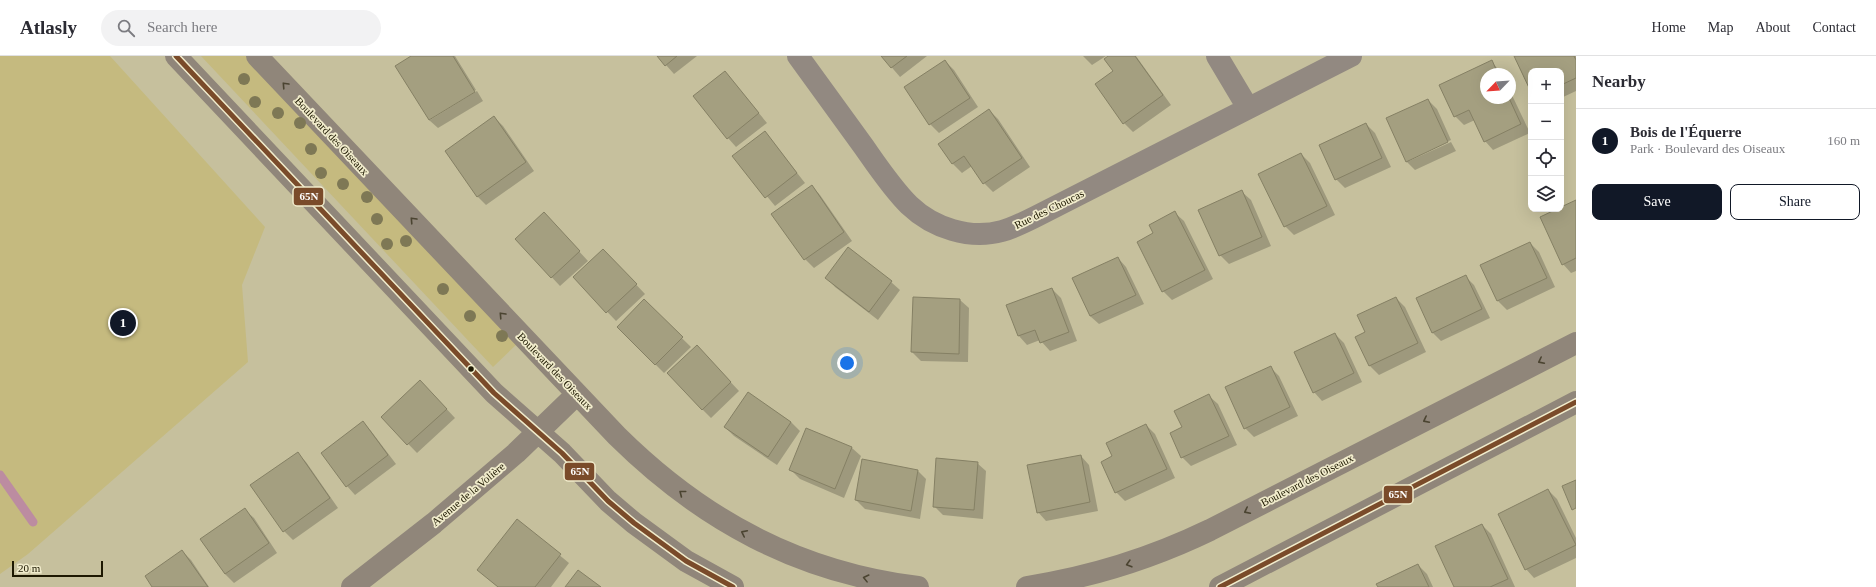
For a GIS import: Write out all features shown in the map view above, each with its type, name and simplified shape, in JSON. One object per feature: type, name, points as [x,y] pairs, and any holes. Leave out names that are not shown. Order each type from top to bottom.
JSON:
[{"type":"street","points":[[176,56],[487,386],[634,523],[686,560],[733,587]]},
{"type":"street","name":"Boulevard des Oiseaux","points":[[257,56],[577,394],[648,466],[692,501],[736,529],[782,551],[837,571],[890,584],[918,587]]},
{"type":"street","name":"Rue des Choucas","points":[[798,56],[887,179],[909,205],[932,222],[961,232],[990,234],[1016,226],[1351,56]]},
{"type":"street","points":[[1216,56],[1248,108]]},
{"type":"street","name":"Boulevard des Oiseaux","points":[[1027,587],[1073,579],[1137,561],[1166,550],[1210,530],[1576,343]]},
{"type":"street","name":"Avenue de la Volière","points":[[352,587],[434,523],[516,453],[577,394]]},
{"type":"street","points":[[1220,587],[1576,402]]},
{"type":"shaded area","points":[[0,56],[110,56],[265,227],[242,285],[248,362],[28,554],[0,574]]},
{"type":"shaded area","points":[[201,56],[246,56],[518,343],[493,367]]},
{"type":"building","points":[[411,56],[453,56],[475,92],[429,120],[395,66]]},
{"type":"building","points":[[657,56],[677,56],[665,66]]},
{"type":"building","points":[[881,56],[907,56],[891,68]]},
{"type":"building","points":[[1108,56],[1135,56],[1163,95],[1123,124],[1095,84],[1113,71],[1104,59]]},
{"type":"building","points":[[1514,56],[1574,56],[1576,60],[1576,78],[1564,84],[1564,68],[1528,68],[1528,86]]},
{"type":"building","points":[[945,60],[970,98],[929,125],[904,87]]},
{"type":"building","points":[[1492,60],[1495,68],[1480,68],[1480,104],[1512,104],[1521,124],[1484,142],[1469,110],[1454,117],[1439,85]]},
{"type":"building","points":[[725,71],[759,113],[727,139],[693,96]]},
{"type":"building","points":[[1428,99],[1448,142],[1406,162],[1386,118]]},
{"type":"building","points":[[989,109],[1022,158],[983,184],[964,156],[952,164],[938,144]]},
{"type":"building","points":[[494,116],[526,162],[477,197],[445,151]]},
{"type":"building","points":[[1366,123],[1382,158],[1335,180],[1319,145]]},
{"type":"building","points":[[765,131],[797,173],[765,198],[732,156]]},
{"type":"building","points":[[1301,153],[1327,206],[1284,227],[1258,174]]},
{"type":"building","points":[[812,185],[844,232],[804,260],[771,214]]},
{"type":"building","points":[[1242,190],[1262,237],[1219,256],[1198,210]]},
{"type":"building","points":[[1576,200],[1576,258],[1562,265],[1540,217],[1551,212],[1564,212],[1564,206]]},
{"type":"building","points":[[1175,211],[1205,270],[1162,292],[1137,242],[1153,233],[1149,225]]},
{"type":"building","points":[[544,212],[580,251],[551,278],[515,239]]},
{"type":"building","points":[[1530,242],[1547,278],[1497,301],[1480,265]]},
{"type":"building","points":[[848,247],[892,281],[869,312],[825,278]]},
{"type":"building","points":[[603,249],[637,284],[606,313],[573,277]]},
{"type":"building","points":[[1118,257],[1136,295],[1090,316],[1072,278]]},
{"type":"building","points":[[1466,275],[1482,309],[1432,333],[1416,298]]},
{"type":"building","points":[[1052,288],[1069,332],[1040,343],[1035,330],[1018,336],[1006,305]]},
{"type":"building","points":[[913,297],[960,299],[959,354],[911,352]]},
{"type":"building","points":[[1396,297],[1418,343],[1369,366],[1355,337],[1365,332],[1357,315]]},
{"type":"building","points":[[644,299],[683,337],[655,365],[617,327]]},
{"type":"building","points":[[1335,333],[1354,373],[1313,393],[1294,352]]},
{"type":"building","points":[[697,345],[731,382],[702,410],[667,373]]},
{"type":"building","points":[[1271,366],[1290,407],[1244,429],[1225,387]]},
{"type":"building","points":[[420,380],[447,409],[407,445],[381,417]]},
{"type":"building","points":[[748,392],[791,422],[768,457],[724,427]]},
{"type":"building","points":[[1209,394],[1229,436],[1181,458],[1170,433],[1182,427],[1174,411]]},
{"type":"building","points":[[363,421],[388,455],[346,487],[321,453]]},
{"type":"building","points":[[1146,424],[1167,469],[1115,493],[1101,462],[1112,456],[1106,443]]},
{"type":"building","points":[[806,428],[852,447],[835,489],[789,470]]},
{"type":"building","points":[[298,452],[330,498],[283,532],[250,485]]},
{"type":"building","points":[[1081,455],[1090,502],[1037,513],[1027,465]]},
{"type":"building","points":[[936,458],[978,462],[974,510],[933,507]]},
{"type":"building","points":[[862,459],[918,470],[911,511],[855,500]]},
{"type":"building","points":[[1576,480],[1576,508],[1572,510],[1562,486]]},
{"type":"building","points":[[1548,489],[1576,545],[1525,570],[1498,514]]},
{"type":"building","points":[[245,508],[269,543],[225,574],[200,539]]},
{"type":"building","points":[[517,519],[561,554],[535,587],[498,587],[477,570]]},
{"type":"building","points":[[1482,524],[1508,579],[1490,587],[1454,587],[1435,546]]},
{"type":"building","points":[[182,550],[208,587],[152,587],[145,576]]},
{"type":"building","points":[[1418,564],[1429,587],[1378,587],[1376,584]]},
{"type":"building","points":[[578,570],[601,587],[565,587]]},
{"type":"waterway","points":[[0,475],[33,522]]},
{"type":"transit line","name":"65N","points":[[176,56],[494,393],[562,453],[608,501],[634,523],[686,561],[733,587]]},
{"type":"transit line","name":"65N","points":[[1220,587],[1576,402]]},
{"type":"place","name":"Bois de l'Équerre","points":[[123,323]]}]
